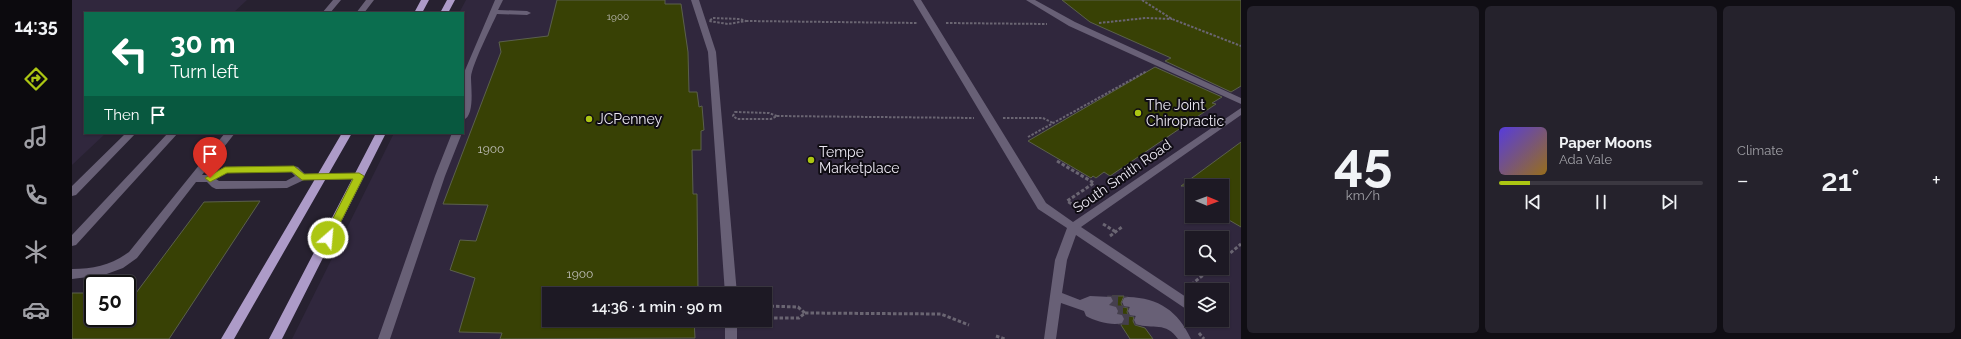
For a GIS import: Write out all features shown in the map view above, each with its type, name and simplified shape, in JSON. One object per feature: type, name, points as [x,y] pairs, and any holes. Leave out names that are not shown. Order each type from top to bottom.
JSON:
[{"type":"main road","points":[[419,12],[425,0]]},
{"type":"main road","points":[[445,12],[451,0]]},
{"type":"main road","points":[[227,339],[346,134]]},
{"type":"main road","points":[[275,339],[380,134]]},
{"type":"lane","points":[[327,12],[337,0]]},
{"type":"lane","points":[[361,12],[370,0]]},
{"type":"lane","points":[[464,114],[467,106],[466,75],[499,0]]},
{"type":"lane","points":[[695,0],[712,52],[730,287]]},
{"type":"lane","points":[[917,0],[1042,206],[1185,303]]},
{"type":"lane","points":[[1030,0],[1078,27],[1241,101]]},
{"type":"lane","points":[[494,12],[527,13]]},
{"type":"lane","name":"South Smith Road","points":[[1050,339],[1060,260],[1073,227],[1241,111]]},
{"type":"lane","points":[[72,192],[130,134]]},
{"type":"lane","points":[[72,242],[172,134]]},
{"type":"lane","points":[[72,274],[91,274],[109,270],[122,264],[133,255],[229,134]]},
{"type":"lane","points":[[384,339],[440,176],[457,134]]},
{"type":"lane","points":[[193,179],[210,178],[225,170],[294,169],[302,177]]},
{"type":"lane","points":[[210,178],[216,185],[287,184],[302,177],[359,176]]},
{"type":"lane","points":[[1056,296],[1079,305],[1095,315],[1112,310],[1090,301],[1079,305]]},
{"type":"lane","points":[[1174,323],[1164,322],[1134,311],[1145,303],[1159,308],[1167,313],[1174,323],[1185,339]]},
{"type":"lane","points":[[731,327],[731,339]]},
{"type":"path","points":[[1142,0],[1172,19],[1241,46]]},
{"type":"path","points":[[746,21],[740,19],[713,18],[709,21],[714,23],[734,23],[746,21],[922,23]]},
{"type":"path","points":[[1094,23],[1146,18],[1172,19]]},
{"type":"path","points":[[939,23],[1048,24]]},
{"type":"path","points":[[1028,137],[1151,68]]},
{"type":"path","points":[[777,116],[771,119],[737,119],[733,116],[735,112],[769,113],[777,116],[977,118]]},
{"type":"path","points":[[999,118],[1043,118],[1053,123]]},
{"type":"path","points":[[1057,161],[1094,183],[1067,201],[1078,208]]},
{"type":"path","points":[[1103,224],[1116,232]]},
{"type":"path","points":[[1229,254],[1241,244]]},
{"type":"path","points":[[1183,291],[1203,275]]},
{"type":"path","points":[[772,306],[798,307],[805,313],[941,314],[969,325]]},
{"type":"path","points":[[772,318],[799,318],[805,313]]},
{"type":"path","points":[[996,336],[1005,339]]},
{"type":"shaded area","points":[[72,0],[247,0],[234,12],[84,12],[84,134],[105,134],[72,165]]},
{"type":"shaded area","name":"Tempe Marketplace","points":[[466,0],[1241,0],[1241,339],[292,339],[394,134],[464,134],[464,12],[460,12]]},
{"type":"building","points":[[557,0],[665,0],[665,4],[681,4],[688,52],[689,92],[697,92],[699,107],[702,106],[704,130],[701,131],[701,150],[692,150],[693,194],[697,194],[698,287],[542,287],[542,327],[694,327],[695,338],[500,339],[502,333],[459,332],[475,278],[450,270],[460,240],[476,241],[488,205],[443,204],[501,52],[499,42],[548,36]]},
{"type":"building","points":[[1062,0],[1241,0],[1241,86],[1231,92],[1165,61],[1171,58],[1090,22]]},
{"type":"building","points":[[1155,67],[1222,97],[1212,103],[1216,104],[1110,176],[1104,172],[1096,178],[1093,176],[1091,178],[1028,141]]},
{"type":"building","points":[[1241,142],[1241,227],[1229,220],[1229,179],[1191,179]]},
{"type":"building","points":[[260,201],[169,339],[72,339],[72,293],[84,293],[84,327],[136,327],[136,293],[204,202]]},
{"type":"building","points":[[1112,296],[1124,296],[1121,303],[1123,307],[1128,308],[1127,312],[1129,316],[1134,317],[1133,321],[1135,325],[1145,328],[1153,339],[1130,339],[1121,325],[1125,318],[1123,314],[1119,313],[1117,306],[1112,304],[1114,301]]},
{"type":"tunnel","points":[[1107,301],[1128,302]]},
{"type":"tunnel","points":[[1112,311],[1134,311]]},
{"type":"tunnel","points":[[1118,319],[1140,320]]},
{"type":"place","name":"The Joint Chiropractic","points":[[1138,113]]},
{"type":"place","name":"JCPenney","points":[[589,119]]},
{"type":"place","name":"Tempe Marketplace","points":[[811,160]]},
{"type":"route","points":[[210,178],[225,170],[294,169],[302,177],[359,176],[328,238]]}]
